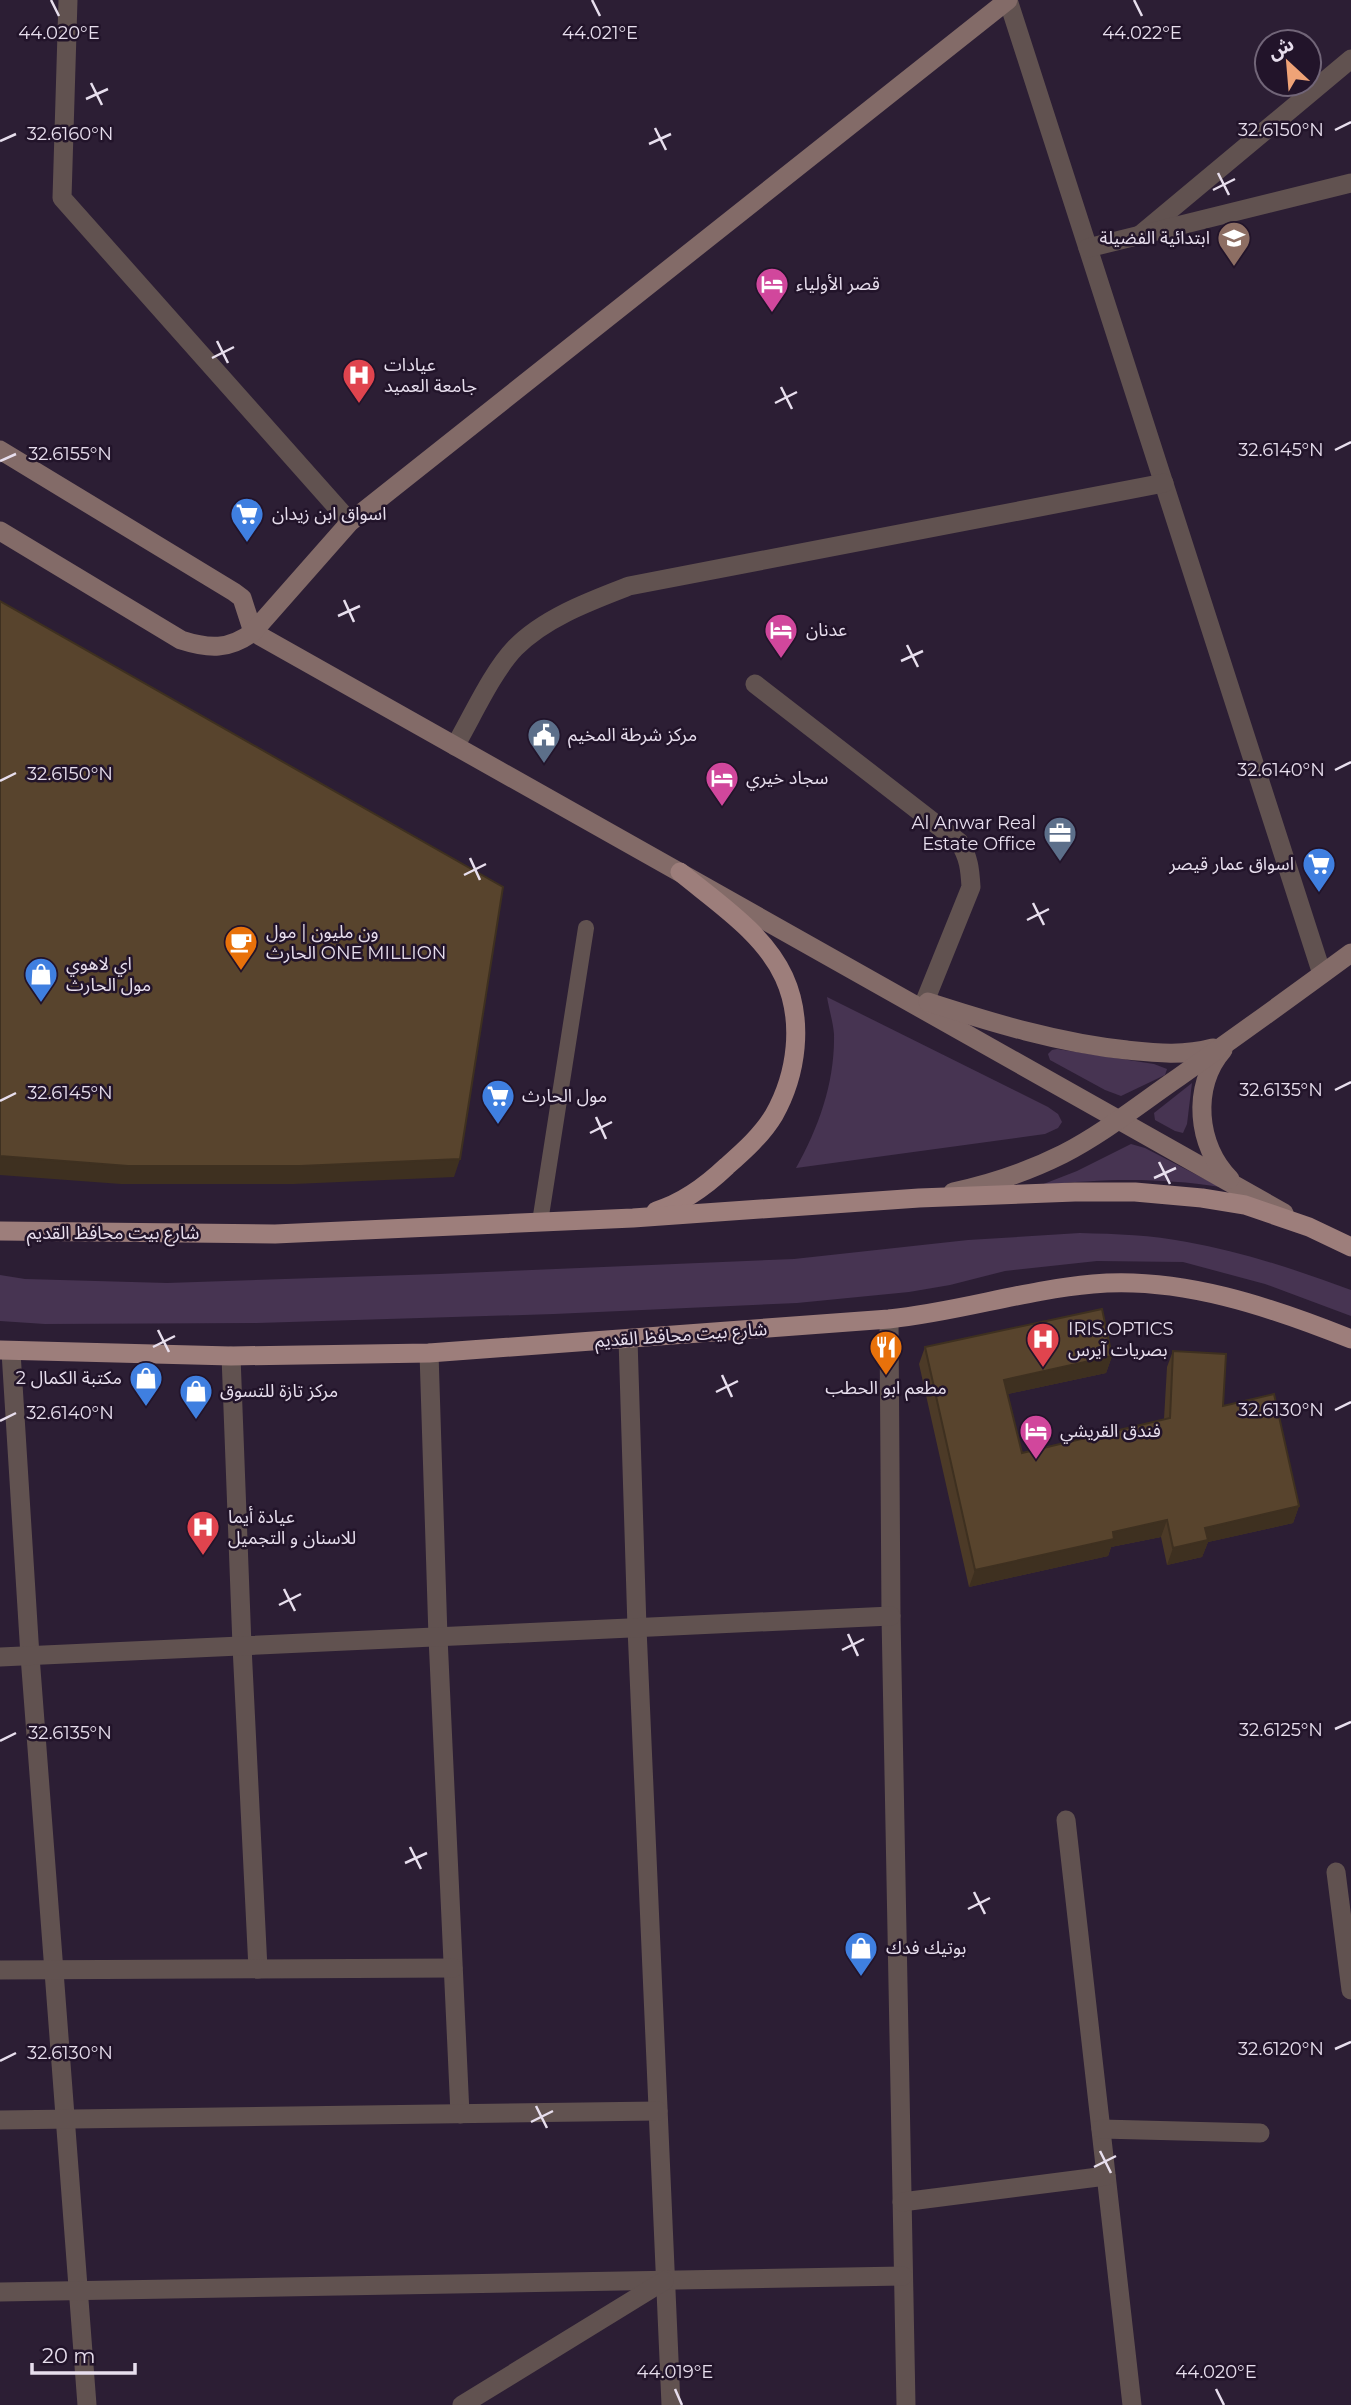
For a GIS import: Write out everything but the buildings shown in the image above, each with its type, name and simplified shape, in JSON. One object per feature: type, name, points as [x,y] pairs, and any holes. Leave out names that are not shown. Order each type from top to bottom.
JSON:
[{"type":"main road","points":[[0,531],[181,639],[202,647],[240,642],[254,632],[349,522],[1008,0]]},
{"type":"main road","points":[[0,450],[234,592],[245,604],[254,632],[1309,1227]]},
{"type":"main road","points":[[632,1218],[663,1209],[686,1198],[753,1143],[773,1116],[789,1081],[793,1062],[796,1032],[794,1004],[783,975],[766,948],[680,872]]},
{"type":"main road","points":[[919,1198],[972,1188],[1065,1153],[1233,1039],[1351,953]]},
{"type":"main road","points":[[879,984],[1018,1030],[1077,1044],[1160,1054],[1184,1054],[1199,1052],[1233,1039]]},
{"type":"main road","points":[[1233,1039],[1219,1055],[1209,1073],[1203,1093],[1202,1115],[1212,1155],[1223,1172],[1239,1187]]},
{"type":"main road","name":"شارع بيت محافظ القديم","points":[[0,1231],[275,1234],[632,1218],[919,1198],[1135,1192],[1245,1205],[1309,1227],[1351,1247]]},
{"type":"main road","name":"شارع بيت محافظ القديم","points":[[5,1351],[231,1356],[429,1353],[889,1320],[928,1315],[1059,1288],[1095,1284],[1125,1284],[1198,1292],[1299,1318],[1351,1339]]},
{"type":"street","points":[[68,0],[62,198],[349,522]]},
{"type":"street","points":[[1008,0],[1322,974]]},
{"type":"street","points":[[1140,235],[1351,59]]},
{"type":"street","points":[[1088,248],[1351,183]]},
{"type":"street","points":[[455,746],[503,664],[516,647],[570,611],[629,586],[1164,483]]},
{"type":"street","points":[[755,684],[959,842],[966,853],[971,887],[925,1001]]},
{"type":"street","points":[[889,1320],[891,1616],[906,2405]]},
{"type":"street","points":[[628,1339],[637,1628],[671,2405]]},
{"type":"street","points":[[5,1351],[87,2405]]},
{"type":"street","points":[[429,1353],[438,1637],[460,2114]]},
{"type":"street","points":[[231,1356],[258,1969]]},
{"type":"street","points":[[0,1657],[891,1616]]},
{"type":"street","points":[[1066,1820],[1132,2405]]},
{"type":"street","points":[[1336,1872],[1351,1990]]},
{"type":"street","points":[[0,1969],[453,1968]]},
{"type":"street","points":[[0,2120],[658,2111]]},
{"type":"street","points":[[1101,2130],[1260,2133]]},
{"type":"street","points":[[902,2202],[1106,2176]]},
{"type":"street","points":[[0,2292],[903,2276]]},
{"type":"street","points":[[461,2405],[665,2280]]},
{"type":"lane","points":[[540,1222],[586,928]]},
{"type":"shaded area","points":[[827,997],[1048,1107],[1058,1114],[1062,1122],[1058,1128],[1045,1134],[796,1168],[812,1137],[824,1104],[832,1069],[834,1034]]},
{"type":"shaded area","points":[[1057,1049],[1154,1064],[1167,1069],[1165,1075],[1121,1096],[1050,1060],[1048,1054]]},
{"type":"shaded area","points":[[1192,1083],[1187,1124],[1183,1133],[1155,1120],[1154,1113]]},
{"type":"shaded area","points":[[1131,1144],[1145,1148],[1220,1187],[1130,1180],[1041,1185],[1077,1171]]},
{"type":"shaded area","points":[[1080,1233],[1174,1240],[1270,1262],[1351,1290],[1351,1316],[1265,1284],[1183,1262],[1097,1261],[1005,1271],[909,1292],[797,1303],[257,1323],[45,1324],[0,1321],[0,1275],[25,1279],[167,1283],[439,1274],[794,1259],[968,1240]]},
{"type":"place","name":"ابتدائية الفضيلة","points":[[1234,268]]},
{"type":"place","name":"قصر الأولياء","points":[[772,314]]},
{"type":"place","name":"عيادات جامعة العميد","points":[[359,405]]},
{"type":"place","name":"اسواق ابن زيدان","points":[[247,544]]},
{"type":"place","name":"عدنان","points":[[781,660]]},
{"type":"place","name":"مركز شرطة المخيم","points":[[544,765]]},
{"type":"place","name":"سجاد خيري","points":[[722,808]]},
{"type":"place","name":"Al Anwar Real Estate Office","points":[[1060,863]]},
{"type":"place","name":"اسواق عمار قيصر","points":[[1319,894]]},
{"type":"place","name":"ون مليون | مول الحارث ONE MILLION","points":[[241,972]]},
{"type":"place","name":"اي لاهوي مول الحارث","points":[[41,1004]]},
{"type":"place","name":"مول الحارث","points":[[498,1126]]},
{"type":"place","name":"IRIS.OPTICS بصريات آيرس","points":[[1043,1369]]},
{"type":"place","name":"مطعم ابو الحطب","points":[[886,1377]]},
{"type":"place","name":"مكتبة الكمال 2","points":[[146,1408]]},
{"type":"place","name":"مركز تازة للتسوق","points":[[196,1421]]},
{"type":"place","name":"فندق القريشي","points":[[1036,1461]]},
{"type":"place","name":"عيادة أيما للاسنان و التجميل","points":[[203,1557]]},
{"type":"place","name":"بوتيك فدك","points":[[861,1978]]}]
